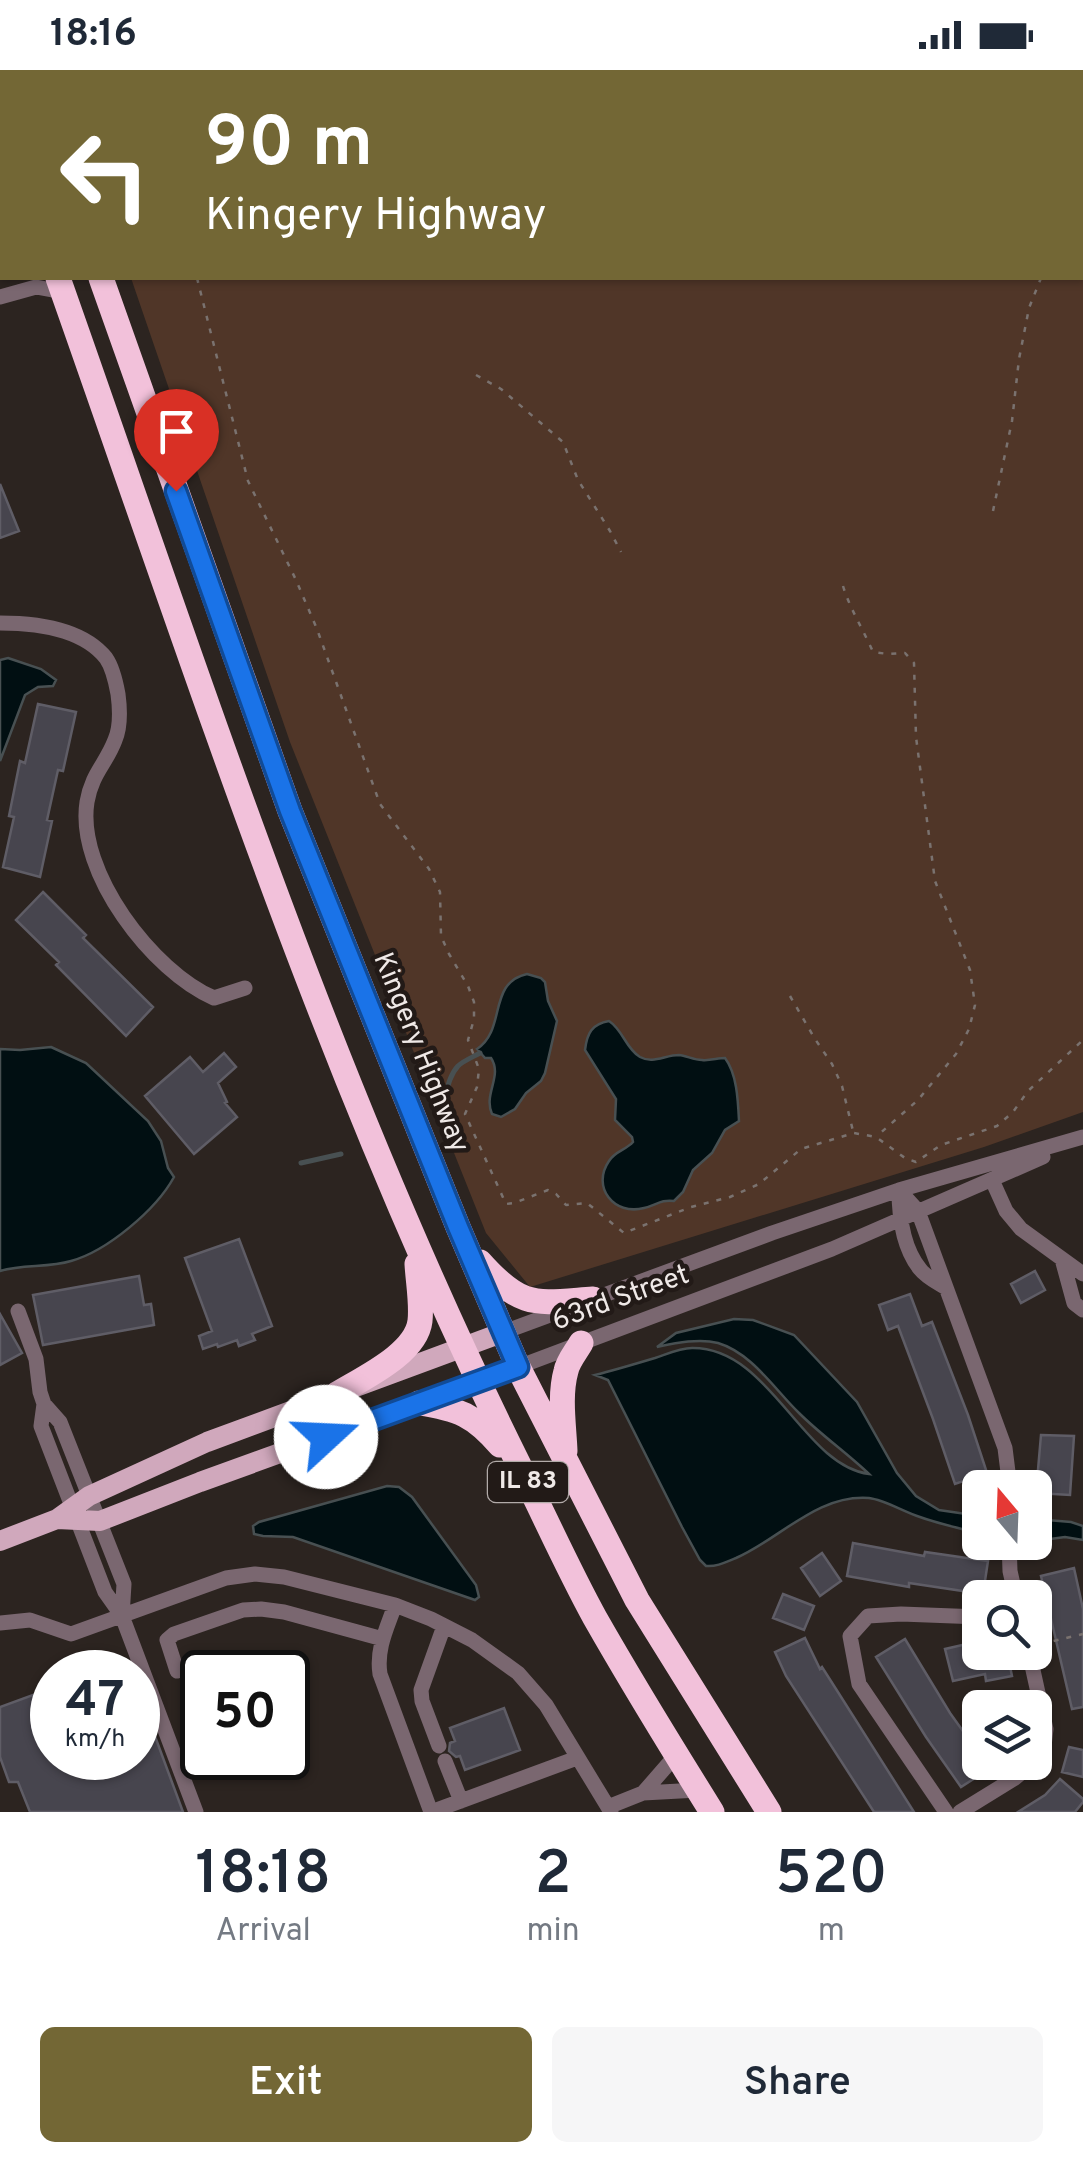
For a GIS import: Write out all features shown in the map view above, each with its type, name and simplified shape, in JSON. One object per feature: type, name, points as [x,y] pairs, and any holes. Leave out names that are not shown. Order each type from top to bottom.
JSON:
[{"type":"highway","name":"Kingery Highway","points":[[102,280],[290,811],[518,1367],[646,1614],[770,1812]]},
{"type":"highway","name":"IL 83","points":[[60,285],[247,821],[415,1244],[477,1382],[594,1616],[705,1801]]},
{"type":"highway","points":[[337,1394],[400,1354],[415,1338],[420,1310],[415,1244]]},
{"type":"highway","points":[[467,1247],[501,1286],[521,1299],[593,1299]]},
{"type":"highway","points":[[566,1461],[564,1376],[581,1343]]},
{"type":"highway","points":[[419,1403],[471,1416],[522,1471]]},
{"type":"main road","name":"63rd Street","points":[[0,1541],[73,1511],[206,1442],[504,1332]]},
{"type":"main road","name":"63rd Street","points":[[73,1511],[100,1521],[518,1367]]},
{"type":"street","points":[[0,297],[60,285]]},
{"type":"street","points":[[0,623],[60,630],[87,641],[108,660],[120,708],[116,739],[94,776],[86,806],[89,840],[99,872],[114,905],[168,968],[214,998],[245,988]]},
{"type":"street","name":"63rd Street","points":[[518,1367],[832,1249],[1083,1139]]},
{"type":"street","name":"63rd Street","points":[[504,1332],[772,1232],[900,1190],[1083,1139]]},
{"type":"street","points":[[992,1180],[1013,1220],[1083,1274]]},
{"type":"street","points":[[900,1190],[918,1212],[1006,1448],[1008,1470]]},
{"type":"street","points":[[900,1190],[899,1220],[917,1265],[946,1288]]},
{"type":"street","points":[[1062,1259],[1074,1303],[1083,1310]]},
{"type":"street","points":[[18,1312],[36,1359],[44,1404],[60,1422],[73,1511],[104,1592],[122,1616],[196,1812]]},
{"type":"street","points":[[100,1521],[124,1584],[122,1616]]},
{"type":"street","points":[[0,1624],[30,1620],[72,1634],[226,1578],[254,1574],[284,1577],[395,1605],[472,1640],[518,1673],[546,1705],[609,1810],[643,1793],[677,1754]]},
{"type":"street","points":[[395,1605],[378,1661],[380,1674],[431,1812],[578,1758]]},
{"type":"street","points":[[177,1671],[167,1640],[174,1634],[243,1610],[284,1612],[383,1639]]},
{"type":"street","points":[[946,1812],[859,1684],[850,1636],[868,1616],[962,1616]]},
{"type":"street","points":[[444,1626],[421,1690],[422,1701],[461,1801]]},
{"type":"street","points":[[960,1812],[1012,1780]]},
{"type":"street","points":[[643,1793],[705,1801]]},
{"type":"path","points":[[198,280],[248,481],[317,629],[380,804],[429,869],[440,892],[442,936],[474,1002],[468,1040],[479,1069],[477,1086],[465,1114],[506,1204],[548,1190],[566,1205],[587,1203],[624,1232],[759,1184],[801,1150],[854,1133],[876,1137],[916,1162],[941,1145],[998,1126],[1028,1091],[1083,1040]]},
{"type":"path","points":[[993,510],[1012,421],[1019,358],[1040,280]]},
{"type":"path","points":[[476,375],[501,389],[563,442],[578,480],[621,552]]},
{"type":"path","points":[[842,586],[873,652],[905,653],[914,663],[916,737],[935,881],[970,970],[975,1005],[969,1029],[956,1054],[918,1100],[876,1137]]},
{"type":"path","points":[[790,996],[832,1064],[854,1133]]},
{"type":"path","points":[[1052,1642],[1083,1634]]},
{"type":"shaded area","points":[[132,280],[1083,280],[1083,1112],[984,1147],[530,1287],[486,1233],[290,742]]},
{"type":"shaded area","points":[[8,658],[41,669],[56,680],[53,686],[38,687],[25,695],[0,761],[0,660]]},
{"type":"shaded area","points":[[527,974],[545,982],[557,1021],[541,1081],[515,1109],[501,1117],[492,1114],[490,1107],[494,1065],[491,1058],[485,1058],[477,1049],[492,1030],[507,987]]},
{"type":"shaded area","points":[[609,1021],[640,1057],[725,1058],[732,1072],[739,1121],[725,1130],[674,1201],[623,1208],[604,1189],[604,1171],[609,1161],[633,1142],[615,1120],[616,1099],[585,1050],[591,1030]]},
{"type":"shaded area","points":[[51,1047],[86,1063],[148,1121],[161,1141],[174,1177],[143,1215],[100,1248],[62,1263],[0,1271],[0,1049]]},
{"type":"shaded area","points":[[734,1319],[753,1320],[794,1335],[857,1402],[897,1473],[916,1496],[939,1510],[962,1513],[962,1529],[875,1499],[850,1499],[816,1510],[736,1558],[706,1566],[682,1527],[608,1380],[595,1375],[683,1349],[719,1353],[743,1366],[765,1385],[824,1450],[845,1466],[869,1474],[807,1421],[742,1355],[718,1343],[703,1341],[657,1347],[676,1333]]},
{"type":"shaded area","points":[[387,1486],[399,1487],[412,1497],[476,1585],[479,1597],[475,1600],[293,1537],[254,1534],[253,1526],[259,1522]]},
{"type":"shaded area","points":[[1052,1520],[1083,1526],[1083,1540],[1052,1539]]},
{"type":"building","points":[[0,484],[19,531],[0,538]]},
{"type":"building","points":[[38,704],[76,712],[47,820],[52,821],[40,877],[3,867],[20,761],[25,763]]},
{"type":"building","points":[[43,892],[153,1007],[126,1036],[16,920]]},
{"type":"building","points":[[224,1053],[236,1067],[218,1083],[225,1103],[237,1117],[194,1154],[145,1096],[190,1057],[203,1072]]},
{"type":"building","points":[[239,1239],[272,1326],[252,1334],[255,1340],[239,1346],[237,1340],[203,1349],[199,1336],[212,1331],[185,1258]]},
{"type":"building","points":[[1035,1271],[1045,1290],[1021,1303],[1011,1284]]},
{"type":"building","points":[[139,1276],[144,1305],[151,1304],[154,1325],[43,1345],[33,1295]]},
{"type":"building","points":[[910,1294],[922,1326],[932,1322],[986,1470],[962,1470],[962,1482],[955,1484],[898,1326],[888,1330],[879,1305]]},
{"type":"building","points":[[0,1314],[22,1353],[0,1365]]},
{"type":"building","points":[[1041,1435],[1074,1436],[1070,1495],[1052,1494],[1052,1470],[1038,1470]]},
{"type":"building","points":[[853,1543],[924,1556],[925,1552],[988,1561],[985,1580],[962,1580],[962,1591],[847,1576]]},
{"type":"building","points":[[822,1553],[841,1581],[820,1596],[801,1568]]},
{"type":"building","points":[[1074,1568],[1083,1609],[1083,1707],[1072,1709],[1052,1623],[1052,1580],[1042,1580],[1041,1576]]},
{"type":"building","points":[[783,1594],[814,1606],[804,1630],[773,1618]]},
{"type":"building","points":[[805,1638],[820,1669],[914,1812],[874,1812],[786,1676],[775,1652]]},
{"type":"building","points":[[905,1639],[962,1730],[962,1780],[972,1780],[961,1787],[876,1657]]},
{"type":"building","points":[[962,1645],[962,1670],[1011,1670],[1012,1676],[986,1681],[985,1674],[953,1681],[945,1649]]},
{"type":"building","points":[[30,1696],[30,1780],[160,1780],[160,1750],[183,1812],[30,1812],[18,1782],[9,1782],[0,1757],[0,1707]]},
{"type":"building","points":[[504,1708],[520,1750],[465,1770],[460,1756],[449,1751],[450,1743],[455,1741],[450,1728]]},
{"type":"building","points":[[1069,1747],[1083,1750],[1083,1777],[1062,1772]]},
{"type":"building","points":[[1060,1779],[1083,1799],[1075,1812],[1018,1812],[1045,1795]]},
{"type":"waterway","points":[[439,1114],[454,1071],[480,1053]]},
{"type":"waterway","points":[[301,1163],[341,1154]]},
{"type":"route","points":[[176,491],[290,811],[518,1367],[326,1437]]}]
